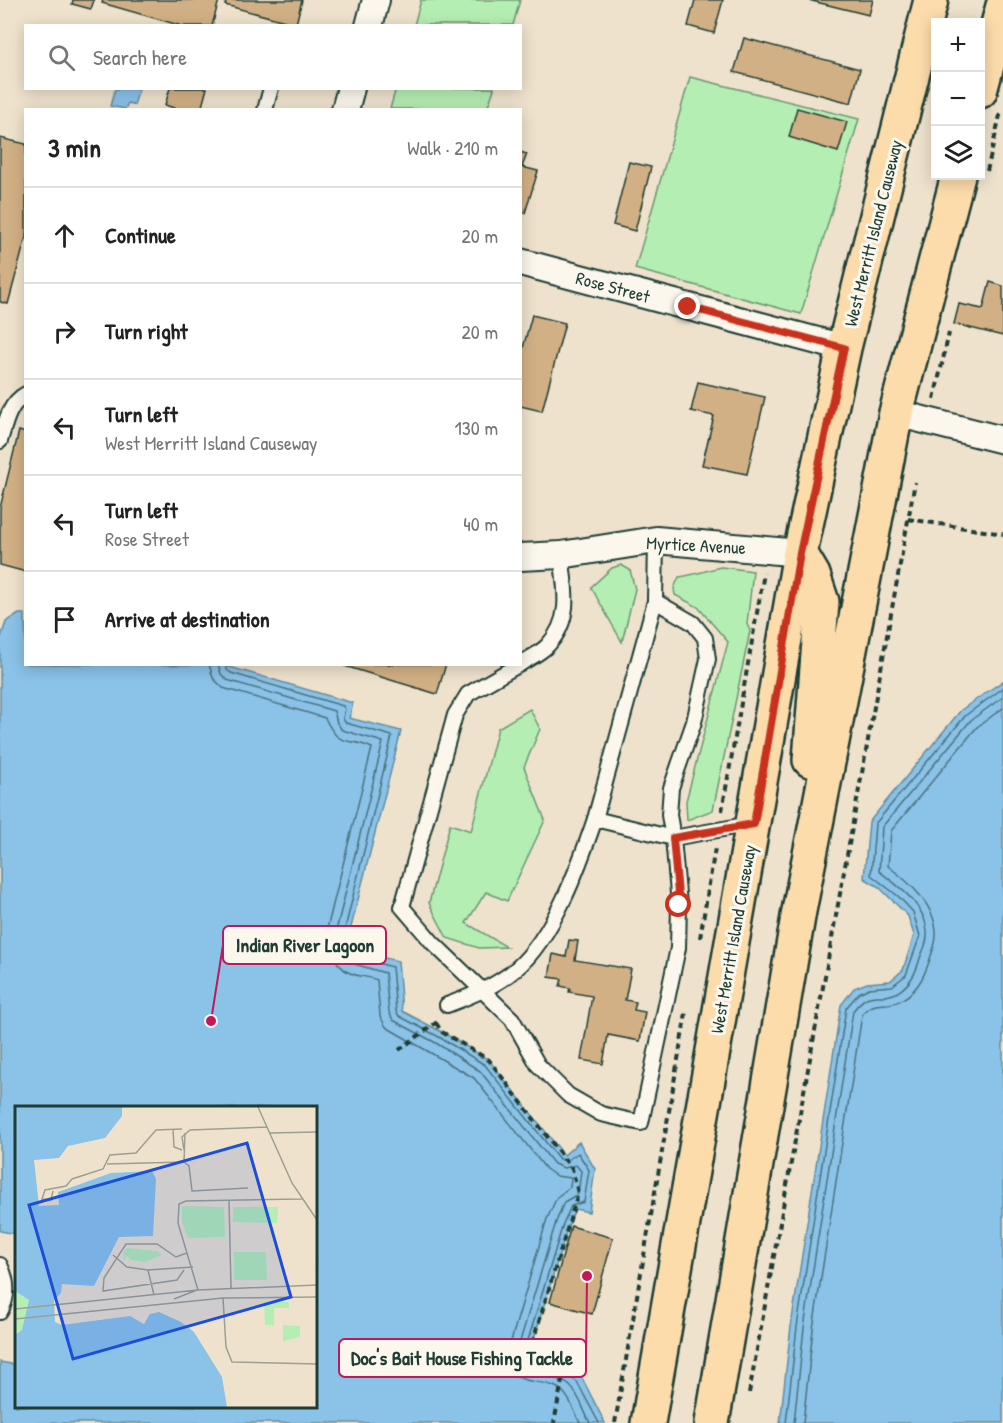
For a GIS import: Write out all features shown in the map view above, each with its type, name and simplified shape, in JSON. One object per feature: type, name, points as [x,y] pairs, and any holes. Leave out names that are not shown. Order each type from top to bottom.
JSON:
[{"type":"main road","name":"West Merritt Island Causeway","points":[[648,1423],[800,553],[844,348],[931,0]]},
{"type":"main road","points":[[985,76],[1003,6]]},
{"type":"main road","points":[[712,1423],[799,911],[896,413],[971,180]]},
{"type":"main road","points":[[799,911],[822,602],[813,575],[800,553]]},
{"type":"street","points":[[370,24],[376,0]]},
{"type":"street","points":[[346,108],[350,90]]},
{"type":"street","name":"Rose Street","points":[[522,263],[844,348]]},
{"type":"street","points":[[896,413],[1003,440]]},
{"type":"street","name":"Myrtice Avenue","points":[[522,557],[561,555],[656,540],[800,553]]},
{"type":"lane","points":[[266,108],[270,90]]},
{"type":"lane","points":[[0,441],[5,412],[24,395]]},
{"type":"lane","points":[[447,1005],[483,991],[517,969],[553,920],[579,864],[595,819],[655,601],[656,540]]},
{"type":"lane","points":[[522,663],[547,647],[562,626],[566,603],[561,555]]},
{"type":"lane","points":[[517,666],[468,694],[455,715],[402,907],[433,943],[512,1019],[538,1065],[568,1095],[601,1114],[641,1123],[678,948],[679,905],[669,815],[671,788],[694,722],[708,659],[705,638],[693,623],[655,601]]},
{"type":"lane","points":[[595,819],[673,838],[754,824]]},
{"type":"lane","points":[[0,1265],[6,1276],[7,1291],[0,1312]]},
{"type":"path","points":[[985,145],[1003,101]]},
{"type":"path","points":[[928,421],[950,330]]},
{"type":"path","points":[[748,1401],[916,477]]},
{"type":"path","points":[[908,519],[1003,534]]},
{"type":"path","points":[[399,1050],[436,1023],[442,1032],[489,1060],[572,1169],[578,1193],[528,1358],[565,1365],[554,1423]]},
{"type":"path","points":[[615,1423],[619,1398]]},
{"type":"green space","points":[[421,0],[520,0],[513,24],[414,24]]},
{"type":"green space","points":[[690,77],[859,119],[801,314],[635,269]]},
{"type":"green space","points":[[395,90],[494,90],[487,108],[390,108]]},
{"type":"green space","points":[[621,565],[630,570],[635,589],[622,642],[591,587],[612,568]]},
{"type":"green space","points":[[721,567],[753,571],[747,624],[750,631],[713,810],[687,820],[686,801],[728,642],[698,607],[675,595],[674,588],[679,577]]},
{"type":"green space","points":[[530,709],[540,729],[524,767],[545,820],[507,901],[486,892],[466,923],[507,947],[479,948],[447,938],[429,903],[450,824],[471,831],[498,728]]},
{"type":"water","points":[[115,90],[139,90],[134,105],[128,103],[126,108],[110,106]]},
{"type":"water","points":[[19,614],[24,614],[24,666],[226,666],[353,703],[349,718],[401,731],[349,935],[359,952],[398,961],[402,1011],[489,1060],[564,1155],[579,1142],[595,1169],[589,1212],[575,1209],[528,1358],[565,1365],[582,1378],[605,1423],[0,1423],[0,1362],[15,1365],[15,1408],[316,1408],[316,1106],[15,1106],[15,1234],[0,1231],[0,640],[6,622]]},
{"type":"water","points":[[1003,681],[1003,1423],[780,1423],[791,1326],[841,1005],[854,988],[867,983],[890,981],[903,970],[914,935],[908,916],[879,887],[864,878],[869,822],[961,710]]},
{"type":"building","points":[[73,0],[94,0],[91,9],[72,4]]},
{"type":"building","points":[[103,0],[219,0],[213,24],[175,24],[102,3]]},
{"type":"building","points":[[227,0],[302,0],[296,24],[225,5]]},
{"type":"building","points":[[695,0],[723,0],[714,33],[688,26]]},
{"type":"building","points":[[808,0],[873,0],[869,15]]},
{"type":"building","points":[[744,38],[860,69],[851,103],[734,72]]},
{"type":"building","points":[[169,90],[206,90],[202,108],[174,108],[165,105]]},
{"type":"building","points":[[797,108],[847,122],[838,152],[789,137]]},
{"type":"building","points":[[0,138],[24,144],[24,244],[8,304],[0,302]]},
{"type":"building","points":[[522,153],[527,154],[522,167]]},
{"type":"building","points":[[629,162],[651,167],[635,231],[613,225]]},
{"type":"building","points":[[522,167],[538,171],[525,213],[522,212]]},
{"type":"building","points":[[990,282],[1003,286],[1003,336],[954,324],[959,304],[983,309]]},
{"type":"building","points":[[532,315],[565,323],[542,411],[522,406],[522,352]]},
{"type":"building","points":[[698,382],[765,397],[747,474],[702,465],[714,416],[691,411]]},
{"type":"building","points":[[19,431],[24,432],[24,571],[0,565],[0,508]]},
{"type":"building","points":[[345,666],[445,666],[437,694]]},
{"type":"building","points":[[569,940],[578,941],[575,960],[631,969],[625,1000],[636,1002],[634,1010],[645,1012],[640,1041],[608,1035],[603,1064],[581,1060],[592,996],[569,992],[570,988],[560,986],[562,979],[549,977],[553,954],[566,957]]},
{"type":"building","points":[[571,1226],[613,1238],[592,1314],[550,1302]]},
{"type":"place","name":"Indian River Lagoon","points":[[211,1021]]},
{"type":"place","name":"Doc's Bait House Fishing Tackle","points":[[587,1276]]},
{"type":"route","points":[[679,905],[673,838],[754,824],[800,553],[844,348],[688,307]]}]
